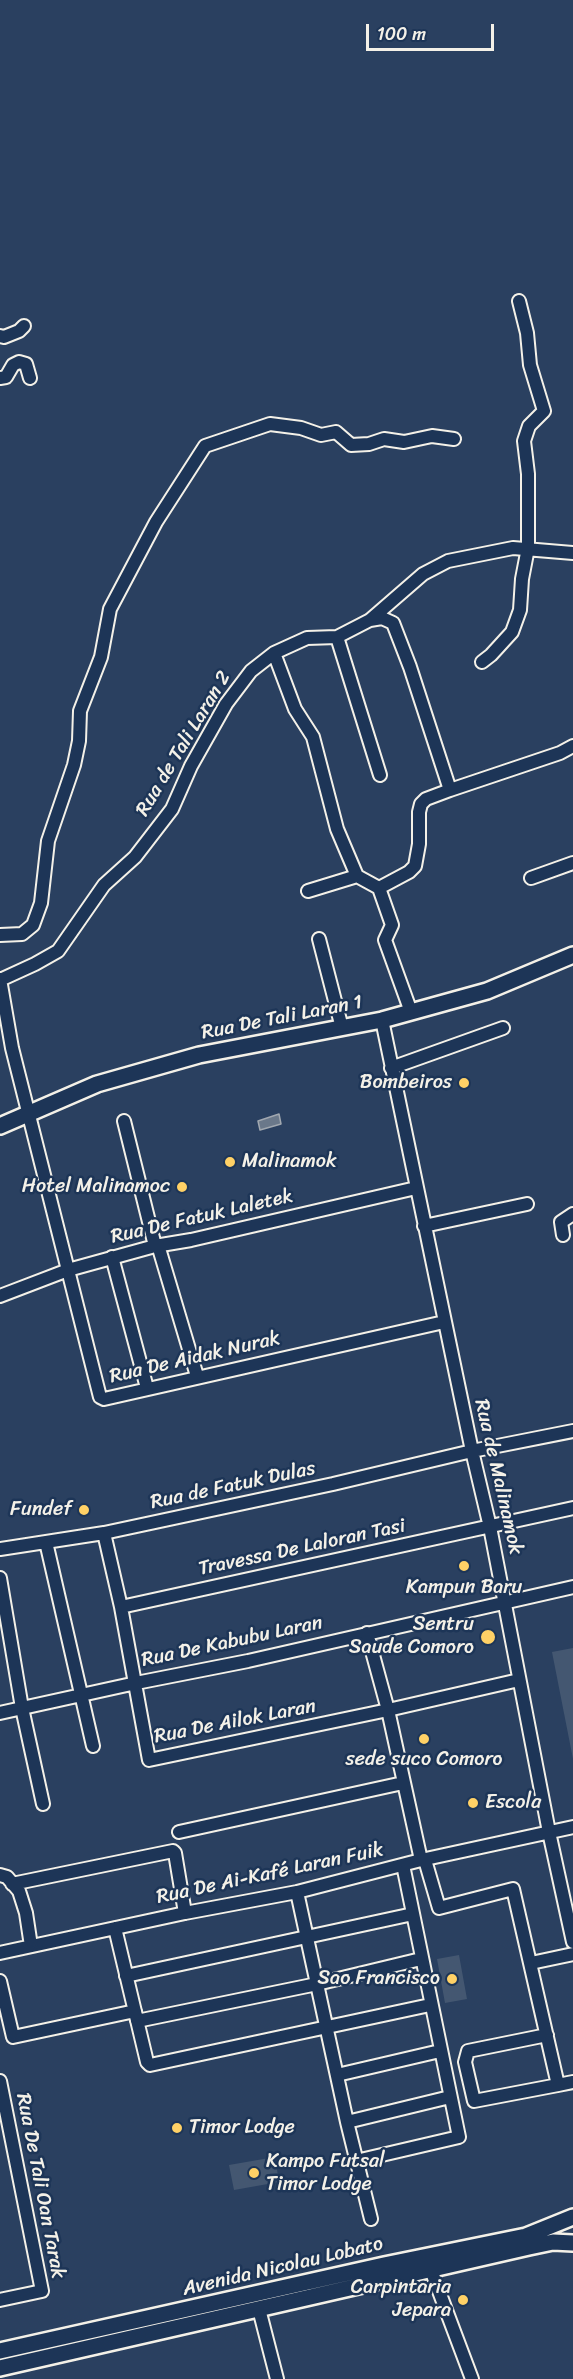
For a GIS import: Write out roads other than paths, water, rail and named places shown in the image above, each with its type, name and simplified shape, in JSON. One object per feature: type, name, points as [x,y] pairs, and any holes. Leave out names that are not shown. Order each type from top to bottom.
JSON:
[{"type":"main road","name":"Rua De Tali Laran 1","points":[[0,1126],[97,1084],[199,1055],[382,1020],[487,991],[573,955]]},
{"type":"main road","name":"Avenida Nicolau Lobato","points":[[0,2351],[384,2265],[526,2236],[573,2217]]},
{"type":"main road","name":"Avenida Nicolau Lobato","points":[[0,2368],[553,2242],[573,2243]]},
{"type":"street","points":[[482,662],[512,632],[520,610],[522,579],[528,548],[528,474],[524,441],[529,426],[544,411],[530,365],[527,333],[519,301]]},
{"type":"street","points":[[0,336],[4,337],[19,331],[24,326]]},
{"type":"street","points":[[0,378],[6,377],[13,365],[19,362],[26,364],[30,378]]},
{"type":"street","points":[[0,935],[22,934],[33,925],[41,903],[48,841],[74,765],[80,741],[80,711],[101,657],[110,609],[156,522],[205,446],[270,424],[301,428],[321,435],[336,432],[351,445],[369,444],[384,438],[405,442],[432,436],[454,439]]},
{"type":"street","name":"Rua de Tali Laran 2","points":[[0,980],[58,951],[104,885],[135,857],[172,809],[191,766],[226,704],[251,670],[274,653],[306,638],[337,637],[370,620],[423,574],[448,561],[513,548],[573,553]]},
{"type":"street","points":[[370,620],[382,618],[393,622],[450,790]]},
{"type":"street","points":[[337,637],[380,775]]},
{"type":"street","points":[[274,653],[296,709],[313,737],[337,829],[357,876],[379,888],[392,925],[386,940],[411,1012]]},
{"type":"street","points":[[379,888],[410,872],[415,866],[420,834],[419,812],[421,804],[426,799],[560,753],[573,746]]},
{"type":"street","points":[[531,878],[573,864]]},
{"type":"street","points":[[308,891],[357,876]]},
{"type":"street","points":[[319,939],[342,1028]]},
{"type":"street","name":"Rua De Aidak Nurak","points":[[0,980],[12,1048],[100,1397],[104,1399],[197,1376],[444,1322]]},
{"type":"street","name":"Rua de Malinamok","points":[[382,1020],[471,1451],[506,1602],[549,1832],[568,1889],[573,1942]]},
{"type":"street","points":[[391,1068],[503,1028]]},
{"type":"street","points":[[124,1121],[157,1246],[197,1376]]},
{"type":"street","name":"Rua De Fatuk Laletek","points":[[0,1296],[68,1270],[112,1257],[416,1188]]},
{"type":"street","points":[[424,1226],[527,1204]]},
{"type":"street","points":[[563,1234],[561,1222],[573,1214]]},
{"type":"street","points":[[112,1257],[147,1388]]},
{"type":"street","name":"Rua de Fatuk Dulas","points":[[0,1550],[104,1533],[333,1484],[471,1451],[573,1431]]},
{"type":"street","name":"Travessa De Laloran Tasi","points":[[121,1607],[573,1508]]},
{"type":"street","name":"Rua De Ailok Laran","points":[[104,1533],[121,1607],[149,1760],[519,1680]]},
{"type":"street","points":[[46,1542],[93,1746]]},
{"type":"street","points":[[0,1578],[22,1707],[43,1804]]},
{"type":"street","name":"Rua De Kabubu Laran","points":[[0,1713],[248,1661],[573,1587]]},
{"type":"street","points":[[368,1633],[388,1710],[403,1783],[423,1860],[439,1908],[513,1889],[558,2085]]},
{"type":"street","points":[[179,1832],[403,1783]]},
{"type":"street","name":"Rua De Ai-Kafé Laran Fuik","points":[[0,1953],[185,1913],[297,1892],[423,1860],[573,1827]]},
{"type":"street","points":[[12,1884],[173,1851],[176,1853],[185,1913]]},
{"type":"street","points":[[356,2161],[459,2137],[403,1865]]},
{"type":"street","points":[[0,1875],[7,1877],[19,1891],[26,1913],[31,1946]]},
{"type":"street","points":[[297,1892],[347,2122],[371,2219]]},
{"type":"street","points":[[126,1977],[412,1914]]},
{"type":"street","points":[[115,1928],[147,2062],[150,2065],[430,2005]]},
{"type":"street","points":[[531,1963],[573,1954]]},
{"type":"street","points":[[0,1981],[13,2037],[317,1984],[421,1959]]},
{"type":"street","points":[[547,2035],[468,2051],[465,2062],[474,2101],[573,2082]]},
{"type":"street","points":[[337,2075],[440,2051]]},
{"type":"street","name":"Rua De Tali Oan Tarak","points":[[0,2081],[4,2115],[42,2291],[0,2300]]},
{"type":"street","points":[[347,2122],[450,2097]]},
{"type":"street","points":[[431,2270],[472,2379]]},
{"type":"street","points":[[259,2309],[277,2379]]},
{"type":"place","name":"Bombeiros","points":[[464,1083]]},
{"type":"place","name":"Malinamok","points":[[230,1162]]},
{"type":"place","name":"Hotel Malinamoc","points":[[182,1187]]},
{"type":"place","name":"Fundef","points":[[84,1510]]},
{"type":"place","name":"Kampun Baru","points":[[464,1566]]},
{"type":"place","name":"Sentru Saude Comoro","points":[[488,1637]]},
{"type":"place","name":"sede suco Comoro","points":[[424,1739]]},
{"type":"place","name":"Escola","points":[[473,1803]]},
{"type":"place","name":"Sao Francisco","points":[[452,1979]]},
{"type":"place","name":"Timor Lodge","points":[[177,2128]]},
{"type":"place","name":"Kampo Futsal Timor Lodge","points":[[254,2173]]},
{"type":"place","name":"Carpintaria Jepara","points":[[463,2300]]}]
